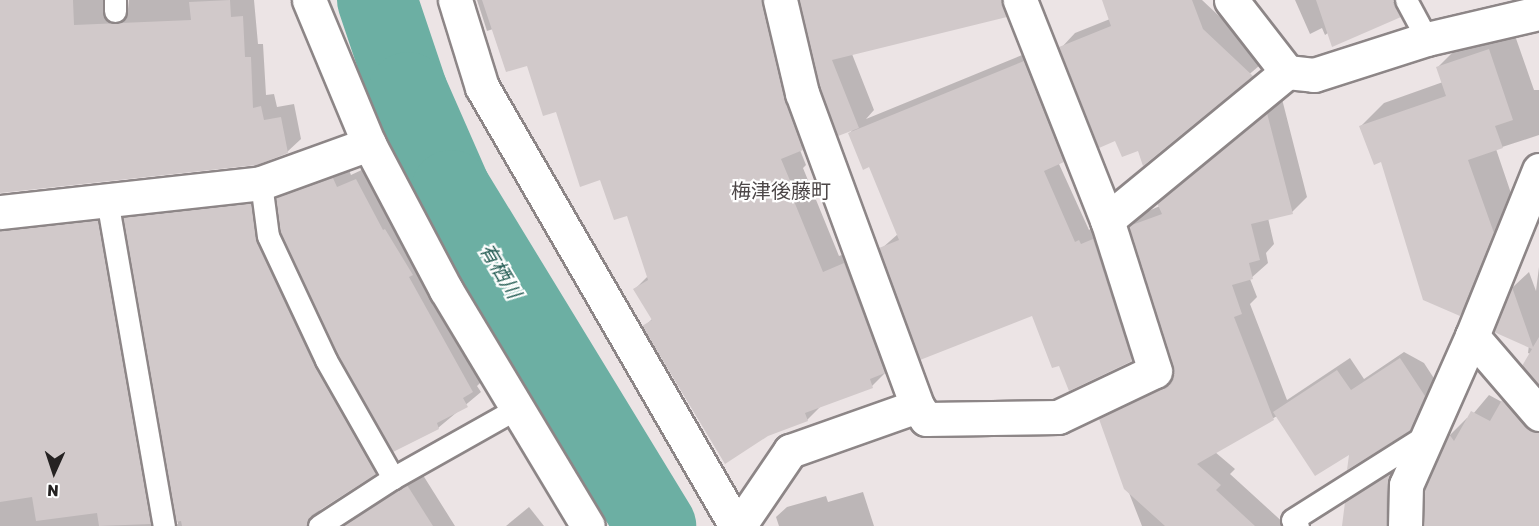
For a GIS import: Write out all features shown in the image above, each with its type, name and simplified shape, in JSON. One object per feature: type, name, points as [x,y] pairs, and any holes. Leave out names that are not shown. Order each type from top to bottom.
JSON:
[{"type":"street","points":[[309,0],[369,144],[446,290],[588,526]]},
{"type":"street","points":[[455,0],[482,87],[737,526],[790,451],[917,406]]},
{"type":"street","points":[[780,0],[802,93],[917,406],[926,419],[1058,417],[1155,371],[1107,220],[1020,0]]},
{"type":"street","points":[[1231,0],[1287,72]]},
{"type":"street","points":[[1107,220],[1287,72],[1314,75],[1427,39],[1539,13]]},
{"type":"street","points":[[0,212],[261,183],[369,144]]},
{"type":"street","points":[[1405,526],[1406,485],[1472,336],[1539,170]]},
{"type":"street","points":[[1472,336],[1539,414]]},
{"type":"lane","points":[[1406,0],[1427,39]]},
{"type":"lane","points":[[261,183],[268,236],[326,360],[393,478]]},
{"type":"lane","points":[[107,200],[164,526]]},
{"type":"lane","points":[[319,526],[393,478],[517,408]]},
{"type":"lane","points":[[1298,526],[1292,519],[1429,432]]},
{"type":"building","points":[[0,0],[73,0],[74,25],[191,20],[189,2],[230,0],[231,17],[243,16],[245,57],[251,57],[253,108],[261,106],[264,120],[281,117],[288,153],[257,165],[0,193]]},
{"type":"building","points":[[482,0],[762,0],[784,97],[803,150],[781,159],[791,183],[787,184],[823,272],[844,263],[885,373],[870,379],[873,388],[805,413],[808,421],[768,436],[725,464],[642,326],[652,320],[633,289],[648,280],[627,216],[614,220],[600,180],[580,187],[556,112],[543,116],[527,66],[506,72]]},
{"type":"building","points":[[799,0],[1002,0],[1007,17],[832,60],[859,128],[838,136],[820,88]]},
{"type":"building","points":[[1102,0],[1192,0],[1203,29],[1253,76],[1143,166],[1138,151],[1122,157],[1115,141],[1099,148],[1059,47],[1111,26]]},
{"type":"building","points":[[1316,0],[1393,0],[1401,17],[1332,47]]},
{"type":"building","points":[[1489,49],[1513,120],[1495,126],[1503,148],[1468,160],[1494,233],[1460,316],[1423,300],[1381,162],[1374,165],[1359,126],[1446,96],[1436,67]]},
{"type":"building","points":[[1024,61],[1064,162],[1044,171],[1075,242],[1079,240],[1081,244],[1093,239],[1132,361],[1069,391],[1059,366],[1052,368],[1032,316],[920,360],[879,248],[899,240],[869,167],[863,170],[848,133]]},
{"type":"building","points":[[1267,113],[1293,214],[1251,224],[1260,260],[1249,263],[1253,279],[1232,285],[1242,314],[1234,317],[1274,420],[1197,464],[1221,485],[1216,490],[1255,526],[1165,526],[1124,489],[1099,419],[1163,388],[1174,374],[1129,226],[1162,214],[1157,203]]},
{"type":"building","points":[[333,178],[337,187],[356,179],[383,230],[385,229],[413,275],[409,277],[473,392],[463,398],[468,407],[437,423],[439,429],[393,452],[337,354],[280,232],[276,198]]},
{"type":"building","points":[[251,203],[256,241],[314,365],[376,474],[312,515],[306,526],[182,526],[181,521],[176,522],[123,217]]},
{"type":"building","points":[[98,220],[151,524],[99,526],[97,513],[36,521],[32,497],[0,502],[0,230]]},
{"type":"building","points":[[1512,287],[1533,347],[1539,337],[1539,385],[1522,366],[1532,349],[1494,332]]},
{"type":"building","points":[[1400,358],[1425,396],[1410,431],[1347,470],[1349,455],[1315,476],[1273,412],[1337,370],[1351,390]]},
{"type":"building","points":[[1502,400],[1525,427],[1539,432],[1539,526],[1424,526],[1425,489],[1449,434],[1454,441],[1471,411],[1490,421]]},
{"type":"building","points":[[1391,472],[1387,485],[1386,526],[1342,526],[1345,502]]},
{"type":"building","points":[[407,485],[433,526],[342,526],[400,489]]},
{"type":"waterway","name":"有栖川","points":[[377,0],[408,92],[451,190],[656,526]]},
{"type":"district","name":"梅津後藤町","points":[[781,191]]}]
